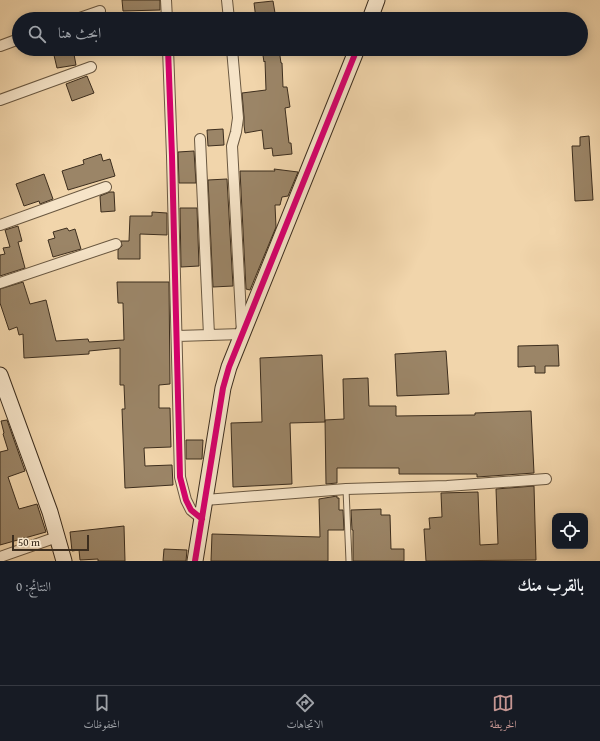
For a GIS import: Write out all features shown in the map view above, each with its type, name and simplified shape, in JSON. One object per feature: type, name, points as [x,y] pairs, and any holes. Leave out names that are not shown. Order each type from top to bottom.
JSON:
[{"type":"street","points":[[166,0],[167,12]]},
{"type":"street","points":[[228,0],[229,12]]},
{"type":"street","points":[[373,12],[377,0]]},
{"type":"street","points":[[0,46],[12,42]]},
{"type":"street","points":[[168,56],[180,477],[186,500],[191,510],[202,519]]},
{"type":"street","points":[[233,56],[238,118],[232,146],[242,334]]},
{"type":"street","points":[[195,561],[229,366],[354,56]]},
{"type":"street","points":[[0,100],[91,67]]},
{"type":"street","points":[[200,139],[209,335]]},
{"type":"street","points":[[0,225],[106,187]]},
{"type":"street","points":[[0,283],[116,244]]},
{"type":"street","points":[[177,336],[242,334]]},
{"type":"street","points":[[0,375],[50,512],[64,561]]},
{"type":"street","points":[[205,500],[346,489],[447,486],[546,479]]},
{"type":"street","points":[[0,557],[57,537]]},
{"type":"lane","points":[[346,489],[349,561]]},
{"type":"building","points":[[122,0],[160,0],[160,10],[123,11]]},
{"type":"building","points":[[273,1],[275,12],[255,12],[254,3]]},
{"type":"building","points":[[54,56],[74,56],[76,65],[57,68]]},
{"type":"building","points":[[263,56],[280,56],[282,63],[283,87],[287,87],[290,107],[285,108],[289,143],[291,143],[292,154],[273,156],[272,148],[264,149],[262,130],[245,133],[242,93],[266,90],[265,61],[264,62]]},
{"type":"building","points":[[87,76],[94,93],[72,101],[66,84]]},
{"type":"building","points":[[223,129],[224,145],[208,146],[207,130]]},
{"type":"building","points":[[589,136],[593,200],[575,201],[572,146],[580,146],[580,137]]},
{"type":"building","points":[[194,151],[196,183],[179,183],[178,152]]},
{"type":"building","points":[[101,154],[103,161],[110,159],[115,176],[68,190],[62,171],[84,164],[83,160]]},
{"type":"building","points":[[274,169],[298,172],[288,196],[282,197],[280,205],[275,205],[276,227],[250,290],[246,289],[240,171],[275,171]]},
{"type":"building","points":[[44,174],[53,199],[40,204],[39,201],[24,206],[16,184]]},
{"type":"building","points":[[227,179],[233,286],[213,287],[208,180]]},
{"type":"building","points":[[114,192],[115,211],[101,212],[100,196]]},
{"type":"building","points":[[180,208],[197,208],[199,266],[181,267]]},
{"type":"building","points":[[152,212],[167,213],[167,235],[140,234],[140,259],[118,259],[118,250],[122,246],[121,241],[129,241],[130,216],[152,216]]},
{"type":"building","points":[[18,226],[22,241],[18,242],[25,268],[0,276],[0,255],[5,254],[3,248],[10,247],[5,230]]},
{"type":"building","points":[[67,228],[69,231],[75,229],[81,249],[53,257],[48,240],[55,238],[53,232]]},
{"type":"building","points":[[23,282],[30,304],[46,300],[56,341],[88,339],[89,342],[124,340],[123,303],[118,303],[117,282],[169,282],[170,384],[159,385],[159,408],[170,408],[171,447],[144,448],[145,466],[172,465],[173,485],[125,488],[122,409],[125,409],[124,385],[120,385],[120,348],[89,351],[89,354],[24,358],[23,334],[19,335],[17,327],[9,330],[0,303],[0,289]]},
{"type":"building","points":[[558,345],[559,366],[545,366],[545,373],[535,373],[535,366],[518,367],[518,346]]},
{"type":"building","points":[[446,351],[449,394],[397,396],[395,354]]},
{"type":"building","points":[[322,355],[325,422],[290,423],[292,484],[233,487],[231,423],[262,422],[260,358]]},
{"type":"building","points":[[368,378],[369,406],[396,406],[396,416],[475,415],[475,413],[531,411],[534,473],[477,477],[477,474],[399,474],[399,468],[337,468],[337,483],[326,484],[325,420],[344,419],[343,379]]},
{"type":"building","points":[[7,420],[25,471],[8,477],[19,509],[37,504],[46,532],[0,545],[0,452],[8,450],[1,421]]},
{"type":"building","points":[[186,440],[203,440],[202,459],[186,459]]},
{"type":"building","points":[[534,486],[536,560],[426,561],[424,529],[430,529],[429,518],[442,517],[441,493],[478,492],[480,545],[498,544],[496,489]]},
{"type":"building","points":[[337,496],[337,498],[339,498],[339,510],[343,510],[344,530],[328,530],[328,561],[211,561],[212,534],[320,537],[319,499]]},
{"type":"building","points":[[381,509],[381,515],[390,515],[391,549],[404,549],[404,561],[353,561],[353,530],[351,510]]},
{"type":"building","points":[[124,526],[125,561],[98,561],[98,559],[80,560],[79,550],[72,551],[70,532]]},
{"type":"building","points":[[164,549],[187,550],[186,561],[163,561]]},
{"type":"cycle path","points":[[168,56],[180,477],[186,500],[191,510],[202,519]]},
{"type":"cycle path","points":[[195,561],[223,388],[229,367],[354,56]]}]
